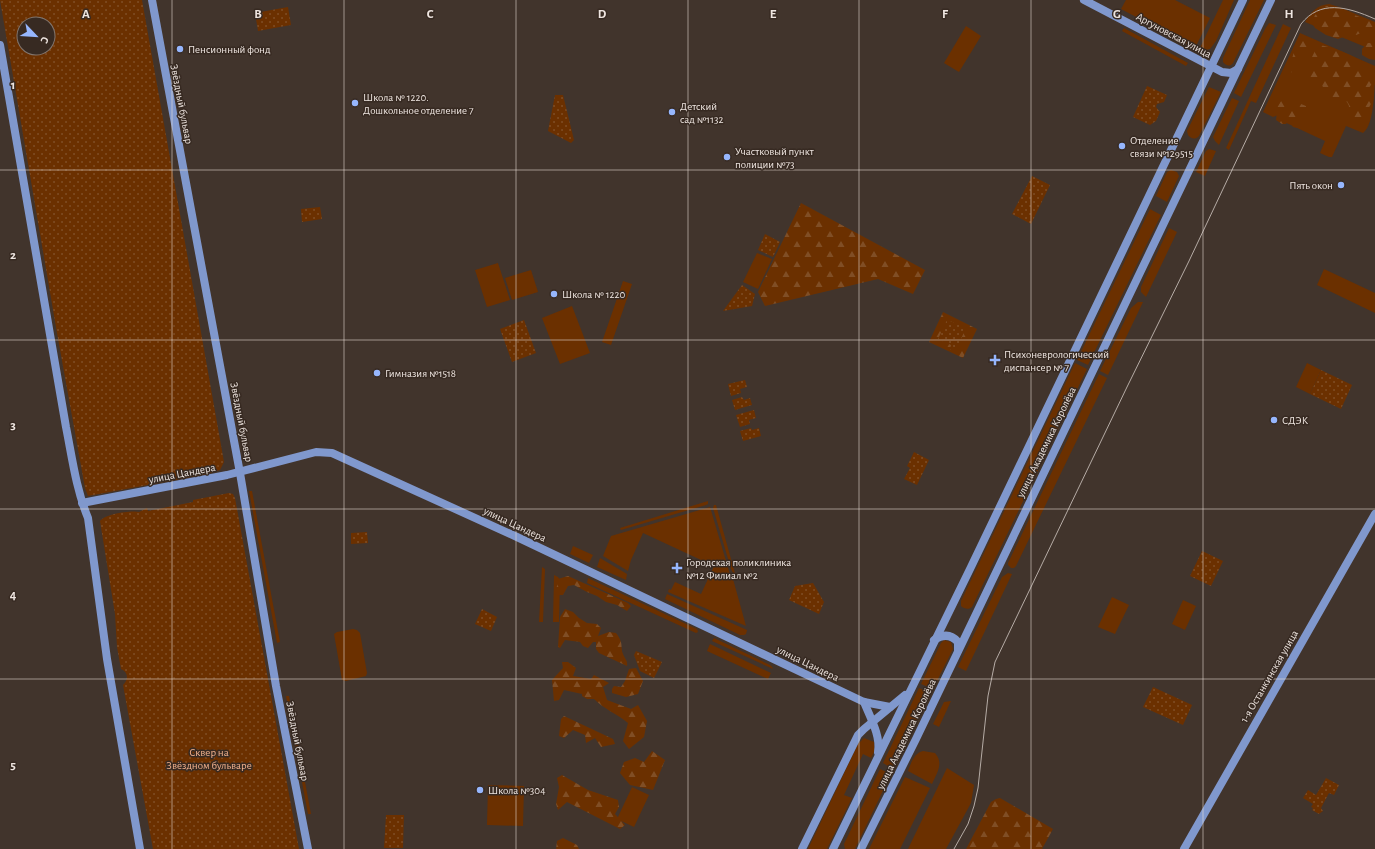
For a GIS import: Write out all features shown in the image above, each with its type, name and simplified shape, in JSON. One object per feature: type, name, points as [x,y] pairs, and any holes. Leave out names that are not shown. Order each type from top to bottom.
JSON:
[{"type":"street","name":"Звёздный бульвар","points":[[152,0],[240,473],[276,686],[308,849]]},
{"type":"street","name":"Аргуновская улица","points":[[1084,0],[1211,67],[1227,74],[1238,69]]},
{"type":"street","name":"улица Академика Королёва","points":[[833,849],[1243,0]]},
{"type":"street","name":"улица Академика Королёва","points":[[861,849],[958,651],[1271,0]]},
{"type":"street","points":[[0,45],[46,315],[71,450],[82,503],[88,518],[107,659],[140,849]]},
{"type":"street","name":"улица Цандера","points":[[82,503],[240,473],[316,452],[324,452],[340,456],[537,546],[864,702],[890,707]]},
{"type":"street","name":"1-я Останкинская улица","points":[[1184,849],[1375,514]]},
{"type":"street","points":[[934,640],[942,636],[951,636],[958,642],[958,651]]},
{"type":"street","points":[[802,849],[854,741],[871,722],[909,692]]},
{"type":"street","points":[[864,702],[878,741],[879,747],[876,760]]},
{"type":"street","points":[[838,839],[839,849]]},
{"type":"green space","points":[[0,0],[142,0],[224,462],[220,470],[207,474],[88,496],[85,488]]},
{"type":"green space","points":[[1126,0],[1175,0],[1210,18],[1195,48],[1121,9]]},
{"type":"green space","points":[[1223,0],[1234,0],[1216,41],[1210,49],[1198,52]]},
{"type":"green space","points":[[1250,0],[1264,0],[1233,63],[1231,65],[1227,65],[1223,62],[1223,58]]},
{"type":"green space","points":[[1329,4],[1375,22],[1375,51],[1305,22],[1315,10],[1321,6]]},
{"type":"green space","points":[[1326,6],[1342,9],[1369,20],[1374,25],[1369,30],[1338,39],[1326,35],[1315,28],[1312,23],[1315,15]]},
{"type":"green space","points":[[288,7],[291,25],[258,31],[255,13]]},
{"type":"green space","points":[[1269,23],[1276,25],[1241,97],[1234,93]]},
{"type":"green space","points":[[1283,24],[1291,28],[1256,103],[1251,101],[1229,150],[1226,148]]},
{"type":"green space","points":[[966,26],[981,36],[959,72],[944,63]]},
{"type":"green space","points":[[1124,28],[1188,63],[1186,66],[1122,31]]},
{"type":"green space","points":[[1300,33],[1375,66],[1374,102],[1367,128],[1363,133],[1346,126],[1332,157],[1320,153],[1325,141],[1280,120],[1278,115],[1273,117],[1263,112]]},
{"type":"green space","points":[[1305,39],[1310,44],[1309,51],[1298,58],[1291,73],[1286,73],[1286,69],[1292,59],[1296,44]]},
{"type":"green space","points":[[1367,43],[1375,43],[1375,60],[1369,59],[1362,55],[1362,49]]},
{"type":"green space","points":[[1318,45],[1337,49],[1362,62],[1365,66],[1361,73],[1364,75],[1375,73],[1375,85],[1371,85],[1366,92],[1374,98],[1364,117],[1359,121],[1348,116],[1349,106],[1347,102],[1340,103],[1336,99],[1326,98],[1323,87],[1319,81],[1306,78],[1310,61]]},
{"type":"green space","points":[[1147,86],[1167,95],[1164,102],[1157,104],[1156,107],[1160,112],[1156,121],[1150,125],[1133,117]]},
{"type":"green space","points":[[1209,87],[1221,92],[1199,136],[1192,138],[1188,135],[1187,131]]},
{"type":"green space","points":[[555,95],[563,95],[574,140],[571,143],[548,131]]},
{"type":"green space","points":[[1232,98],[1239,101],[1219,145],[1213,137]]},
{"type":"green space","points":[[1281,101],[1306,106],[1306,110],[1300,116],[1301,122],[1298,128],[1293,127],[1289,119],[1286,124],[1282,124],[1276,120],[1276,109]]},
{"type":"green space","points":[[1209,149],[1216,151],[1205,176],[1196,172],[1206,151]]},
{"type":"green space","points":[[1171,170],[1177,172],[1179,176],[1167,202],[1156,196],[1167,172]]},
{"type":"green space","points":[[1032,176],[1050,185],[1031,224],[1012,214]]},
{"type":"green space","points":[[801,203],[925,270],[913,294],[878,279],[765,306],[758,292]]},
{"type":"green space","points":[[320,207],[322,219],[302,222],[301,209]]},
{"type":"green space","points":[[1150,209],[1161,215],[1088,365],[1077,360]]},
{"type":"green space","points":[[1169,228],[1177,232],[1146,297],[1141,292],[1141,287]]},
{"type":"green space","points":[[765,234],[780,242],[773,257],[758,250]]},
{"type":"green space","points":[[757,253],[772,259],[758,289],[743,282]]},
{"type":"green space","points":[[498,263],[510,300],[487,307],[475,270]]},
{"type":"green space","points":[[1324,269],[1375,293],[1375,313],[1317,285]]},
{"type":"green space","points":[[531,270],[538,292],[512,300],[505,278]]},
{"type":"green space","points":[[623,281],[632,284],[611,345],[602,342]]},
{"type":"green space","points":[[742,285],[755,294],[752,306],[723,311]]},
{"type":"green space","points":[[1138,302],[1143,302],[1108,375],[1100,371],[1131,308]]},
{"type":"green space","points":[[572,306],[590,353],[560,364],[542,318]]},
{"type":"green space","points":[[943,312],[977,329],[963,358],[929,342]]},
{"type":"green space","points":[[524,320],[536,353],[512,362],[500,329]]},
{"type":"green space","points":[[947,320],[966,328],[955,352],[950,349],[951,345],[938,339]]},
{"type":"green space","points":[[1075,363],[1087,369],[972,607],[968,609],[964,608],[961,606],[961,601]]},
{"type":"green space","points":[[1307,363],[1321,370],[1310,394],[1296,387]]},
{"type":"green space","points":[[1321,370],[1352,385],[1341,409],[1310,394]]},
{"type":"green space","points":[[1099,374],[1107,378],[1016,566],[1011,568],[1008,563]]},
{"type":"green space","points":[[745,380],[747,387],[740,389],[741,393],[731,396],[728,384]]},
{"type":"green space","points":[[742,397],[744,400],[750,398],[752,405],[735,410],[732,400]]},
{"type":"green space","points":[[754,410],[756,418],[749,420],[750,424],[740,427],[736,415]]},
{"type":"green space","points":[[751,428],[752,430],[759,428],[761,436],[743,441],[740,431]]},
{"type":"green space","points":[[914,452],[929,460],[917,485],[904,479],[910,468],[907,466]]},
{"type":"green space","points":[[249,491],[252,491],[280,642],[277,643]]},
{"type":"green space","name":"Сквер на Звёздном бульваре","points":[[229,493],[233,494],[235,498],[299,849],[153,849],[123,685],[127,676],[121,669],[117,647],[115,614],[100,521],[107,516],[118,513],[139,512],[147,508],[148,511]]},
{"type":"green space","points":[[708,501],[708,504],[706,505],[621,530],[620,528]]},
{"type":"green space","points":[[714,505],[716,505],[736,577],[731,569],[713,508]]},
{"type":"green space","points":[[710,507],[746,626],[668,592],[669,589],[671,590],[675,582],[701,594],[714,566],[643,533],[631,560],[628,571],[603,556],[611,536]]},
{"type":"green space","points":[[367,532],[368,543],[351,544],[351,533]]},
{"type":"green space","points":[[573,546],[593,555],[589,563],[570,554]]},
{"type":"green space","points":[[1202,551],[1223,561],[1211,586],[1190,576]]},
{"type":"green space","points":[[600,558],[627,574],[626,580],[597,567]]},
{"type":"green space","points":[[542,567],[545,569],[543,622],[539,622]]},
{"type":"green space","points":[[1008,573],[1012,574],[966,671],[958,667],[1002,577]]},
{"type":"green space","points":[[554,575],[560,580],[559,622],[553,622]]},
{"type":"green space","points":[[568,576],[628,603],[631,606],[627,611],[574,585],[568,586],[563,595],[558,595],[556,592],[558,579]]},
{"type":"green space","points":[[588,578],[697,629],[698,632],[696,633],[587,583]]},
{"type":"green space","points":[[813,583],[824,602],[819,614],[789,600],[795,586]]},
{"type":"green space","points":[[667,594],[747,630],[746,634],[740,635],[665,599]]},
{"type":"green space","points":[[1112,597],[1129,605],[1115,634],[1098,627]]},
{"type":"green space","points":[[1183,600],[1196,606],[1185,630],[1172,624]]},
{"type":"green space","points":[[482,609],[497,617],[491,631],[475,624]]},
{"type":"green space","points":[[565,609],[573,612],[587,623],[597,624],[601,628],[598,636],[609,632],[616,633],[621,642],[622,651],[627,661],[627,666],[599,653],[596,649],[596,642],[593,642],[588,648],[583,646],[580,642],[565,640],[560,648],[558,647],[560,617]]},
{"type":"green space","points":[[353,629],[360,633],[367,673],[366,676],[346,681],[342,680],[334,634]]},
{"type":"green space","points":[[714,638],[770,665],[773,669],[712,641]]},
{"type":"green space","points":[[944,640],[951,642],[953,649],[933,689],[921,684],[941,643]]},
{"type":"green space","points":[[710,644],[771,673],[768,679],[707,651]]},
{"type":"green space","points":[[636,651],[662,662],[654,678],[640,671],[634,655]]},
{"type":"green space","points":[[562,662],[568,662],[576,668],[573,676],[591,679],[594,675],[609,683],[603,687],[607,700],[631,709],[638,705],[647,721],[644,737],[629,749],[623,741],[628,723],[594,699],[587,699],[582,696],[582,694],[564,690],[559,700],[554,701],[552,680],[563,668]]},
{"type":"green space","points":[[636,668],[643,681],[638,694],[626,697],[612,693],[614,686],[621,687],[625,681],[629,669]]},
{"type":"green space","points":[[1153,687],[1192,705],[1183,725],[1143,707]]},
{"type":"green space","points":[[919,688],[931,693],[893,769],[883,763]]},
{"type":"green space","points":[[286,696],[289,696],[311,814],[308,814]]},
{"type":"green space","points":[[951,701],[939,727],[933,724],[944,702]]},
{"type":"green space","points":[[564,716],[613,739],[615,744],[601,747],[595,738],[586,743],[585,735],[573,730],[564,738],[559,736],[561,719]]},
{"type":"green space","points":[[864,738],[874,742],[875,750],[871,758],[863,754],[844,795],[852,798],[827,849],[808,849],[858,744]]},
{"type":"green space","points":[[652,751],[665,760],[653,790],[630,785],[620,773],[624,762],[635,758],[644,762]]},
{"type":"green space","points":[[923,751],[935,753],[938,757],[939,768],[932,784],[908,771],[915,756]]},
{"type":"green space","points":[[947,768],[974,785],[971,803],[946,849],[908,849]]},
{"type":"green space","points":[[880,769],[891,774],[855,849],[845,849],[844,844]]},
{"type":"green space","points":[[562,775],[588,790],[618,800],[619,807],[615,814],[625,825],[620,829],[567,802],[558,810],[556,804],[559,787],[557,778]]},
{"type":"green space","points":[[905,777],[930,788],[900,849],[869,849]]},
{"type":"green space","points":[[1326,778],[1339,785],[1334,795],[1329,793],[1321,808],[1323,811],[1319,814],[1312,810],[1313,808],[1311,807],[1313,804],[1303,798],[1308,790],[1316,795]]},
{"type":"green space","points":[[488,785],[524,786],[523,826],[487,825]]},
{"type":"green space","points":[[632,787],[649,795],[634,827],[617,819]]},
{"type":"green space","points":[[1000,798],[1053,829],[1042,849],[966,849],[991,802]]},
{"type":"green space","points":[[386,815],[404,815],[403,848],[384,848]]},
{"type":"green space","points":[[563,838],[577,845],[579,849],[556,849],[557,841]]},
{"type":"tram line","points":[[954,849],[968,824],[978,788],[988,696],[995,662],[1189,261],[1301,24],[1308,16],[1325,8],[1354,11],[1375,19]]},
{"type":"place","name":"Пенсионный фонд","points":[[180,49]]},
{"type":"place","name":"Школа № 1220. Дошкольное отделение 7","points":[[355,103]]},
{"type":"place","name":"Детский сад №1132","points":[[672,112]]},
{"type":"place","name":"Отделение связи №129515","points":[[1122,146]]},
{"type":"place","name":"Участковый пункт полиции №73","points":[[727,157]]},
{"type":"place","name":"Пять окон","points":[[1341,185]]},
{"type":"place","name":"Школа № 1220","points":[[554,294]]},
{"type":"place","name":"Психоневрологический диспансер № 7","points":[[995,360]]},
{"type":"place","name":"Гимназия №1518","points":[[377,373]]},
{"type":"place","name":"СДЭК","points":[[1274,420]]},
{"type":"place","name":"Городская поликлиника №12 Филиал №2","points":[[677,568]]},
{"type":"place","name":"Школа №304","points":[[480,790]]}]
